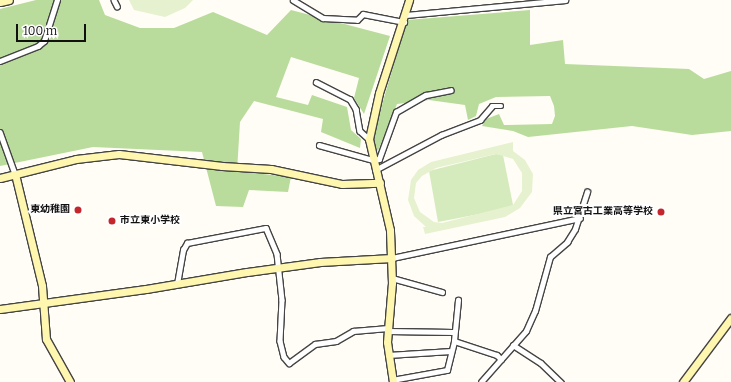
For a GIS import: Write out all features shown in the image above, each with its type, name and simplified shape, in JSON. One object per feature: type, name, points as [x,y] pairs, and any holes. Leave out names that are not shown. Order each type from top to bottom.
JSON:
[{"type":"street","points":[[0,2],[9,0]]},
{"type":"street","points":[[0,61],[44,41],[57,0]]},
{"type":"street","points":[[114,0],[117,6]]},
{"type":"street","points":[[293,0],[323,18],[357,20],[363,14],[405,19],[565,0]]},
{"type":"street","points":[[409,0],[405,19],[379,93],[369,139],[372,160],[380,183],[390,230],[392,278],[388,329],[388,355],[392,381],[447,370],[454,341],[453,332],[458,300]]},
{"type":"street","points":[[316,82],[350,100],[356,109],[360,131],[369,139]]},
{"type":"street","points":[[318,145],[372,160],[379,158],[382,155],[396,112],[426,95],[451,90]]},
{"type":"street","points":[[375,170],[441,135],[480,120],[492,106],[501,106]]},
{"type":"street","points":[[0,132],[15,174],[45,302],[46,339],[70,382]]},
{"type":"street","points":[[0,178],[83,157],[119,154],[222,166],[270,169],[342,184],[380,183]]},
{"type":"street","points":[[481,382],[526,331],[535,310],[550,257],[567,242],[580,218],[587,192]]},
{"type":"street","points":[[0,309],[320,262],[392,258],[580,218]]},
{"type":"street","points":[[177,284],[183,250],[187,243],[266,228],[274,244],[280,269],[282,300],[280,341],[284,358],[289,363],[315,344],[336,341],[353,331],[388,329],[453,332]]},
{"type":"street","points":[[392,278],[442,292]]},
{"type":"street","points":[[683,382],[731,318]]},
{"type":"street","points":[[454,341],[497,355],[501,359]]},
{"type":"street","points":[[514,345],[541,362],[560,382]]},
{"type":"street","points":[[388,355],[451,350]]},
{"type":"green space","points":[[36,0],[99,0],[105,15],[140,28],[174,28],[213,12],[267,35],[291,10],[390,36],[364,114],[354,98],[359,78],[291,57],[276,97],[308,105],[312,95],[347,107],[351,130],[361,139],[360,148],[321,132],[323,119],[254,101],[240,122],[237,171],[291,177],[288,192],[249,190],[243,207],[216,206],[202,152],[93,147],[0,166],[0,9]]},
{"type":"green space","points":[[129,0],[193,0],[185,8],[165,17],[134,10]]},
{"type":"green space","points":[[530,10],[530,45],[563,40],[565,64],[689,69],[704,79],[731,71],[731,131],[692,135],[632,126],[528,137],[513,131],[482,126],[486,119],[499,114],[504,125],[552,124],[555,116],[554,106],[550,96],[496,97],[479,104],[476,116],[468,120],[465,105],[429,100],[397,104],[378,151],[373,143],[383,101],[407,20]]},
{"type":"green space","points":[[513,142],[513,151],[525,160],[533,174],[532,192],[520,208],[505,217],[425,234],[423,227],[426,227],[414,216],[408,200],[411,180],[418,170],[431,162]],"holes":[[[496,154],[513,159],[522,173],[522,191],[513,205],[442,223],[434,222],[420,212],[414,198],[416,183],[422,176],[436,168]]]},
{"type":"green space","points":[[496,154],[503,155],[513,205],[505,209],[438,222],[429,171]]},
{"type":"place","name":"東幼稚園","points":[[78,210]]},
{"type":"place","name":"県立宮古工業高等学校","points":[[661,212]]},
{"type":"place","name":"市立東小学校","points":[[112,221]]}]
